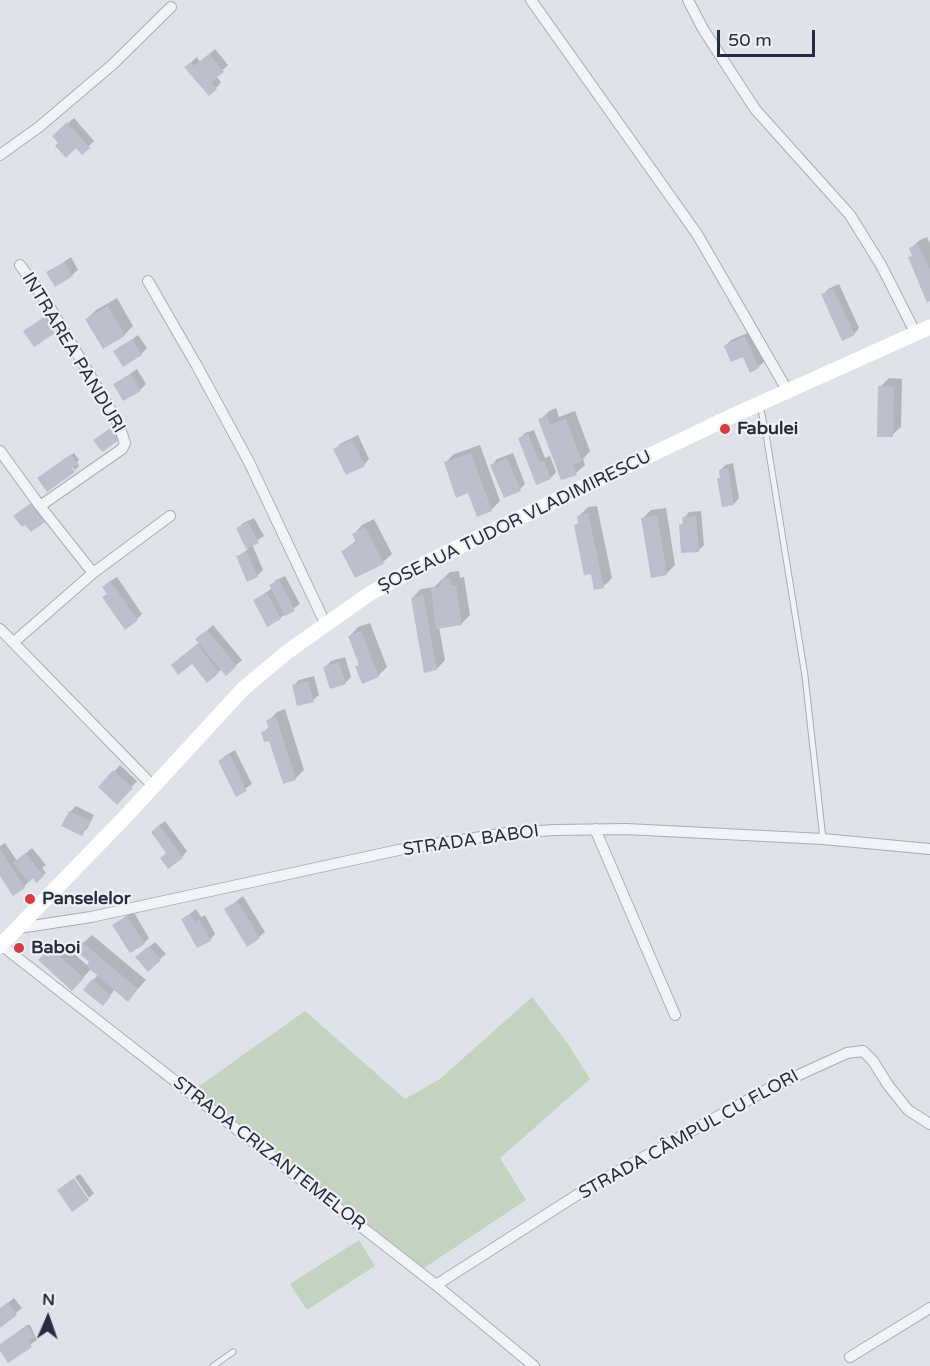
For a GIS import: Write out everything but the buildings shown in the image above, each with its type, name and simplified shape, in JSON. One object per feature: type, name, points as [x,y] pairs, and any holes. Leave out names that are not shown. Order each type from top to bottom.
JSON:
[{"type":"main road","name":"ȘOSEAUA TUDOR VLADIMIRESCU","points":[[0,946],[243,689],[287,652],[369,594],[425,563],[759,403],[923,331]]},
{"type":"street","points":[[531,0],[697,234],[787,390]]},
{"type":"street","points":[[688,0],[703,29],[755,109],[850,215],[923,331]]},
{"type":"street","points":[[0,155],[39,127],[103,72],[171,7]]},
{"type":"street","name":"INTRAREA PANDURI","points":[[20,265],[48,304],[118,423],[125,443],[122,449],[40,506]]},
{"type":"street","points":[[148,282],[249,462],[326,623]]},
{"type":"street","points":[[0,451],[93,573]]},
{"type":"street","points":[[14,642],[93,573],[170,516]]},
{"type":"street","points":[[0,628],[153,786]]},
{"type":"street","points":[[595,829],[675,1015]]},
{"type":"street","name":"STRADA BABOI","points":[[19,928],[91,917],[452,840],[507,833],[595,829],[823,839],[930,849]]},
{"type":"street","name":"STRADA CRIZANTEMELOR","points":[[0,946],[436,1285],[534,1366]]},
{"type":"street","name":"STRADA CÂMPUL CU FLORI","points":[[436,1285],[591,1186],[768,1089],[847,1053],[863,1052],[873,1061],[908,1110],[930,1124]]},
{"type":"street","points":[[850,1357],[930,1308]]},
{"type":"lane","points":[[759,403],[805,676],[823,839]]},
{"type":"lane","points":[[213,1366],[233,1352]]},
{"type":"green space","points":[[532,997],[568,1044],[590,1079],[500,1158],[526,1200],[424,1268],[195,1089],[305,1011],[405,1099],[440,1079]]},
{"type":"green space","points":[[359,1240],[375,1266],[307,1310],[290,1284]]},
{"type":"place","name":"Fabulei","points":[[725,429]]},
{"type":"place","name":"Panselelor","points":[[30,899]]},
{"type":"place","name":"Baboi","points":[[19,948]]}]
